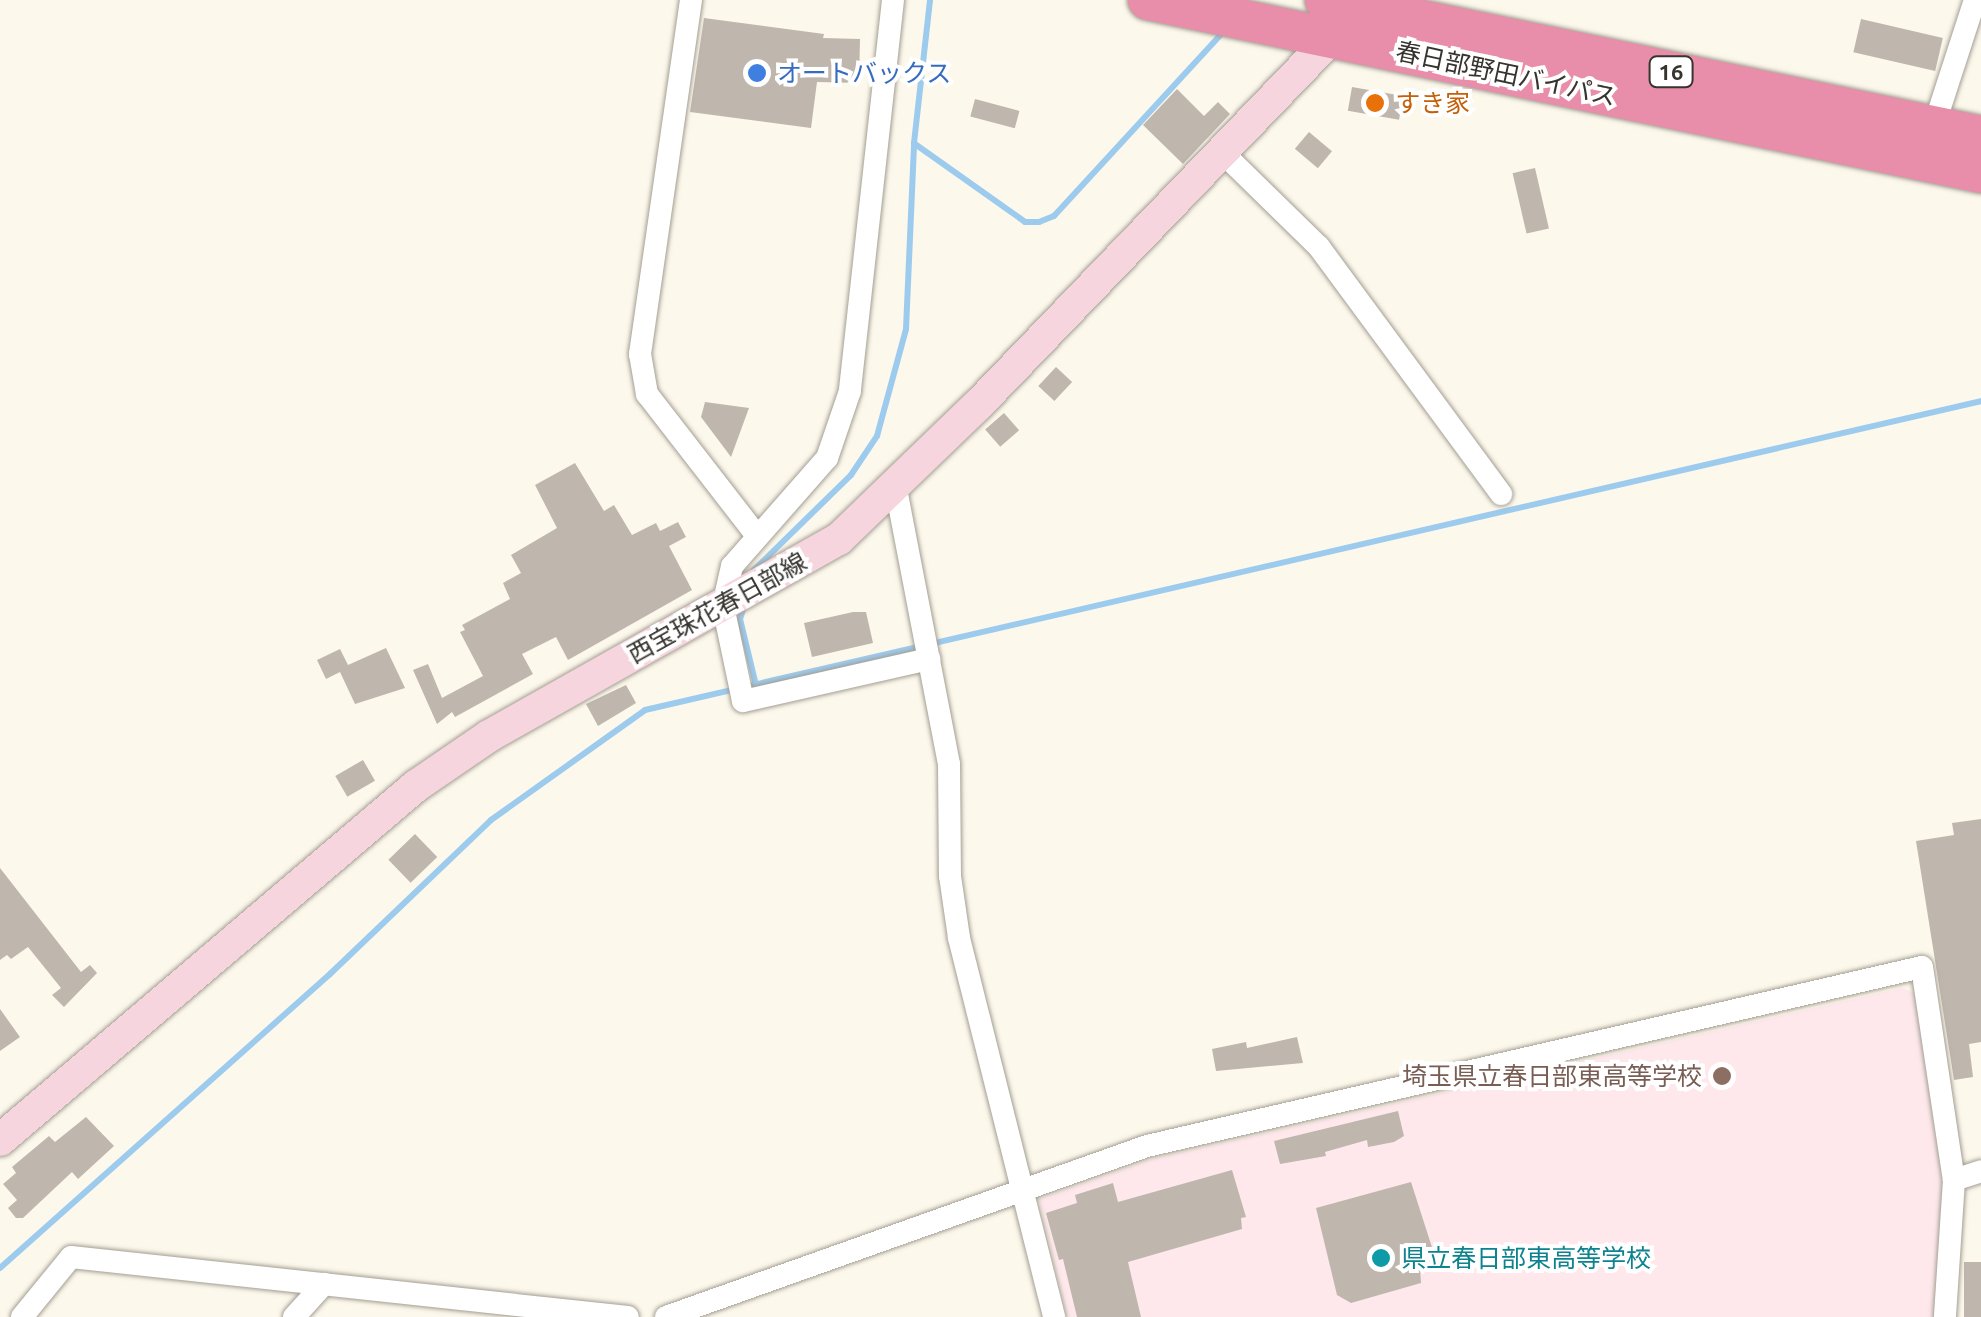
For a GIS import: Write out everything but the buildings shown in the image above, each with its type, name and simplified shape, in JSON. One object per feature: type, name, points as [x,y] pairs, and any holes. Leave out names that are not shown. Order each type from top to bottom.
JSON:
[{"type":"highway","name":"春日部野田バイパス","points":[[1148,0],[1347,11],[1981,136]]},
{"type":"highway","name":"春日部野田バイパス","points":[[1347,11],[1981,173]]},
{"type":"main road","name":"西宝珠花春日部線","points":[[0,1140],[416,786],[489,736],[839,539],[896,489],[1222,153],[1347,11]]},
{"type":"street","points":[[691,0],[640,354],[648,394],[757,536]]},
{"type":"street","points":[[893,0],[850,391],[827,458],[732,566],[739,597],[743,701],[929,660]]},
{"type":"street","points":[[1934,126],[1975,0]]},
{"type":"street","points":[[1222,153],[1319,247],[1501,494]]},
{"type":"street","points":[[896,489],[949,764],[950,876],[960,938],[1054,1317]]},
{"type":"street","points":[[666,1317],[718,1308],[1024,1188],[1147,1146],[1922,967],[1954,1180],[1945,1317]]},
{"type":"street","points":[[1954,1180],[1981,1171]]},
{"type":"street","points":[[22,1317],[71,1257],[628,1317]]},
{"type":"street","points":[[294,1317],[324,1284]]},
{"type":"shaded area","name":"埼玉県立春日部東高等学校","points":[[1902,988],[1915,993],[1944,1183],[1935,1317],[1067,1317],[1039,1199],[1152,1159]]},
{"type":"waterway","points":[[754,570],[851,475],[877,436],[906,329],[914,143],[930,0]]},
{"type":"waterway","points":[[915,144],[1025,222],[1039,222],[1054,216],[1224,31]]},
{"type":"waterway","points":[[0,1268],[330,974],[491,820],[645,710],[1981,401]]},
{"type":"waterway","points":[[744,606],[740,619],[756,685]]},
{"type":"place","name":"オートバックス","points":[[757,73]]},
{"type":"place","name":"すき家","points":[[1375,103]]},
{"type":"place","name":"埼玉県立春日部東高等学校","points":[[1722,1076]]},
{"type":"place","name":"県立春日部東高等学校","points":[[1381,1258]]}]
